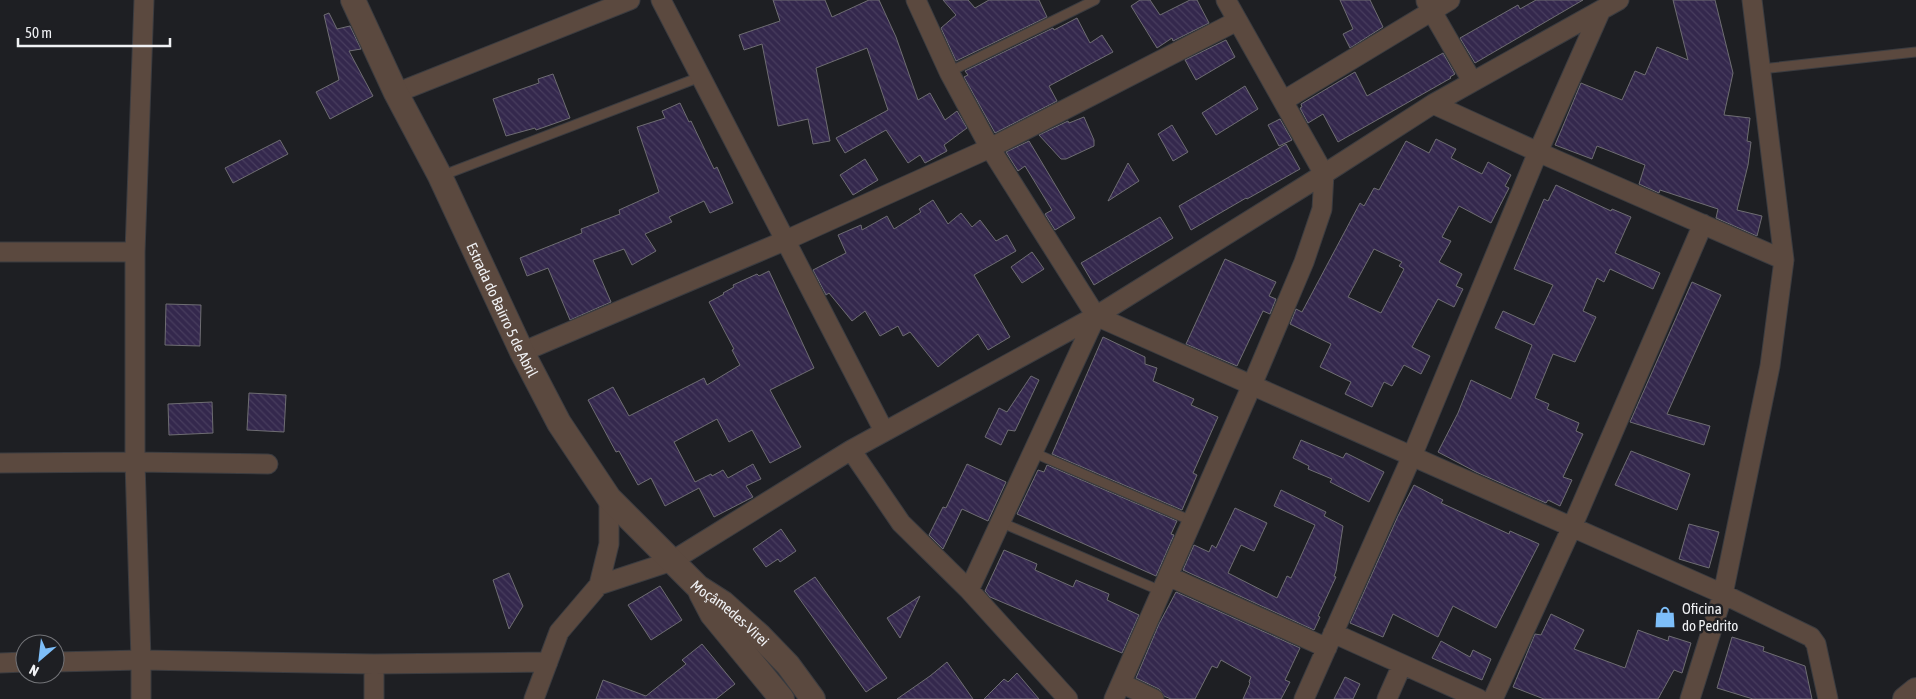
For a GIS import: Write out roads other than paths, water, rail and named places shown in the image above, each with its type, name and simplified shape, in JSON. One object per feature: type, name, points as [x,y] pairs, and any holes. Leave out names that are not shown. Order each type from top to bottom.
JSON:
[{"type":"street","points":[[141,699],[134,462],[134,252],[144,0]]},
{"type":"street","name":"Estrada do Bairro 5 de Abril","points":[[353,0],[396,93],[440,176],[522,352],[559,424],[609,498],[698,587]]},
{"type":"street","points":[[396,93],[630,0]]},
{"type":"street","points":[[661,0],[784,241],[884,431]]},
{"type":"street","points":[[916,0],[949,72],[990,148],[1096,316],[1723,594],[1811,637],[1816,644],[1828,699]]},
{"type":"street","points":[[1154,699],[1117,691],[1252,385],[1304,262],[1322,209],[1324,174],[1226,0]]},
{"type":"street","points":[[1283,101],[1428,5],[1450,0]]},
{"type":"street","points":[[599,585],[672,561],[851,450],[1096,316],[1433,104],[1619,0]]},
{"type":"street","points":[[1690,699],[1723,594],[1770,366],[1784,260],[1752,0]]},
{"type":"street","points":[[1428,5],[1472,81]]},
{"type":"street","points":[[1304,699],[1412,456],[1538,152],[1601,10]]},
{"type":"street","points":[[522,352],[784,241],[990,148],[1237,21]]},
{"type":"street","points":[[1433,104],[1784,260]]},
{"type":"street","points":[[1493,699],[1572,527],[1702,224]]},
{"type":"street","points":[[0,252],[134,252]]},
{"type":"street","points":[[969,590],[1096,316]]},
{"type":"street","points":[[851,450],[901,523],[969,590],[1068,699]]},
{"type":"street","points":[[0,463],[268,464]]},
{"type":"street","points":[[534,699],[559,632],[599,585],[609,544],[609,498]]},
{"type":"street","points":[[1165,584],[1402,665],[1479,699]]},
{"type":"street","name":"Moçâmedes-Virei","points":[[698,587],[712,614],[782,699]]},
{"type":"street","name":"Moçâmedes-Virei","points":[[698,587],[723,603],[760,636],[788,665],[813,699]]},
{"type":"street","points":[[65,662],[141,660],[374,664],[548,662]]},
{"type":"street","points":[[0,663],[15,662]]},
{"type":"street","points":[[374,664],[374,699]]},
{"type":"street","points":[[1387,699],[1402,665]]},
{"type":"street","points":[[1905,699],[1916,690]]},
{"type":"lane","points":[[949,72],[1095,0]]},
{"type":"lane","points":[[1761,69],[1916,52]]},
{"type":"lane","points":[[440,176],[700,77]]},
{"type":"lane","points":[[1032,452],[1192,521]]},
{"type":"lane","points":[[1000,522],[1165,584]]},
{"type":"place","name":"Oficina do Pedrito","points":[[1665,617]]}]
